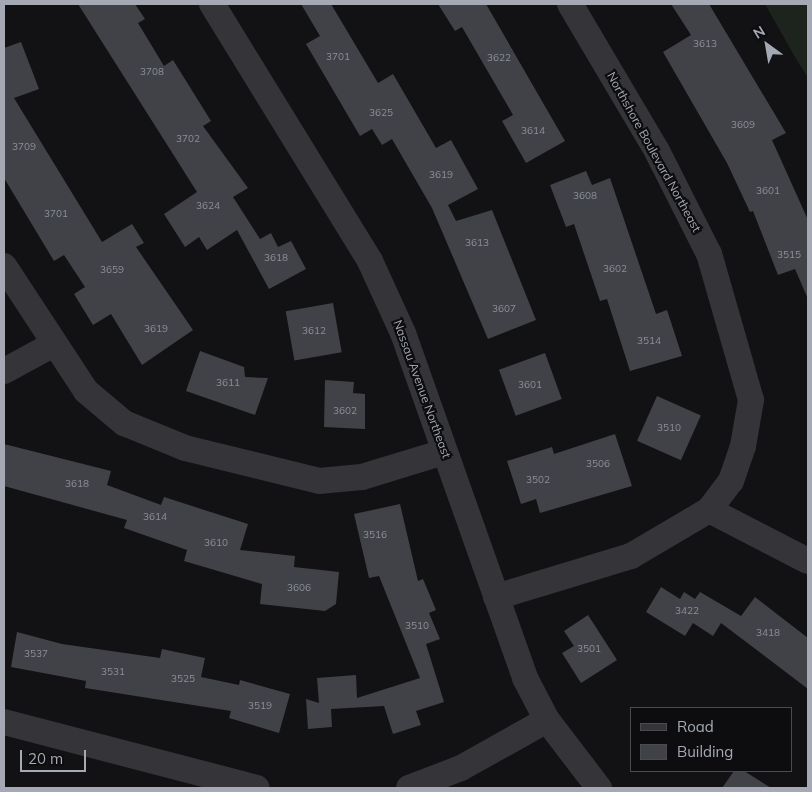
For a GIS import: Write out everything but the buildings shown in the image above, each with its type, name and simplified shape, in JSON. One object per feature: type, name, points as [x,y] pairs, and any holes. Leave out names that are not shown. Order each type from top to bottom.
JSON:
[{"type":"street","name":"Nassau Avenue Northeast","points":[[212,4],[370,261],[403,333],[525,678],[547,720],[599,788]]},
{"type":"street","name":"Northshore Boulevard Northeast","points":[[496,597],[631,556],[709,510],[731,481],[743,446],[751,400],[749,380],[710,254],[657,151],[570,4]]},
{"type":"street","points":[[4,266],[52,345],[86,391],[124,423],[185,448],[248,466],[319,481],[346,479],[444,452]]},
{"type":"street","points":[[4,371],[52,345]]},
{"type":"street","points":[[709,510],[808,561]]},
{"type":"street","points":[[409,788],[461,768],[547,720]]},
{"type":"street","points":[[4,722],[257,788]]},
{"type":"shaded area","points":[[765,4],[808,4],[808,78],[795,57]]}]
